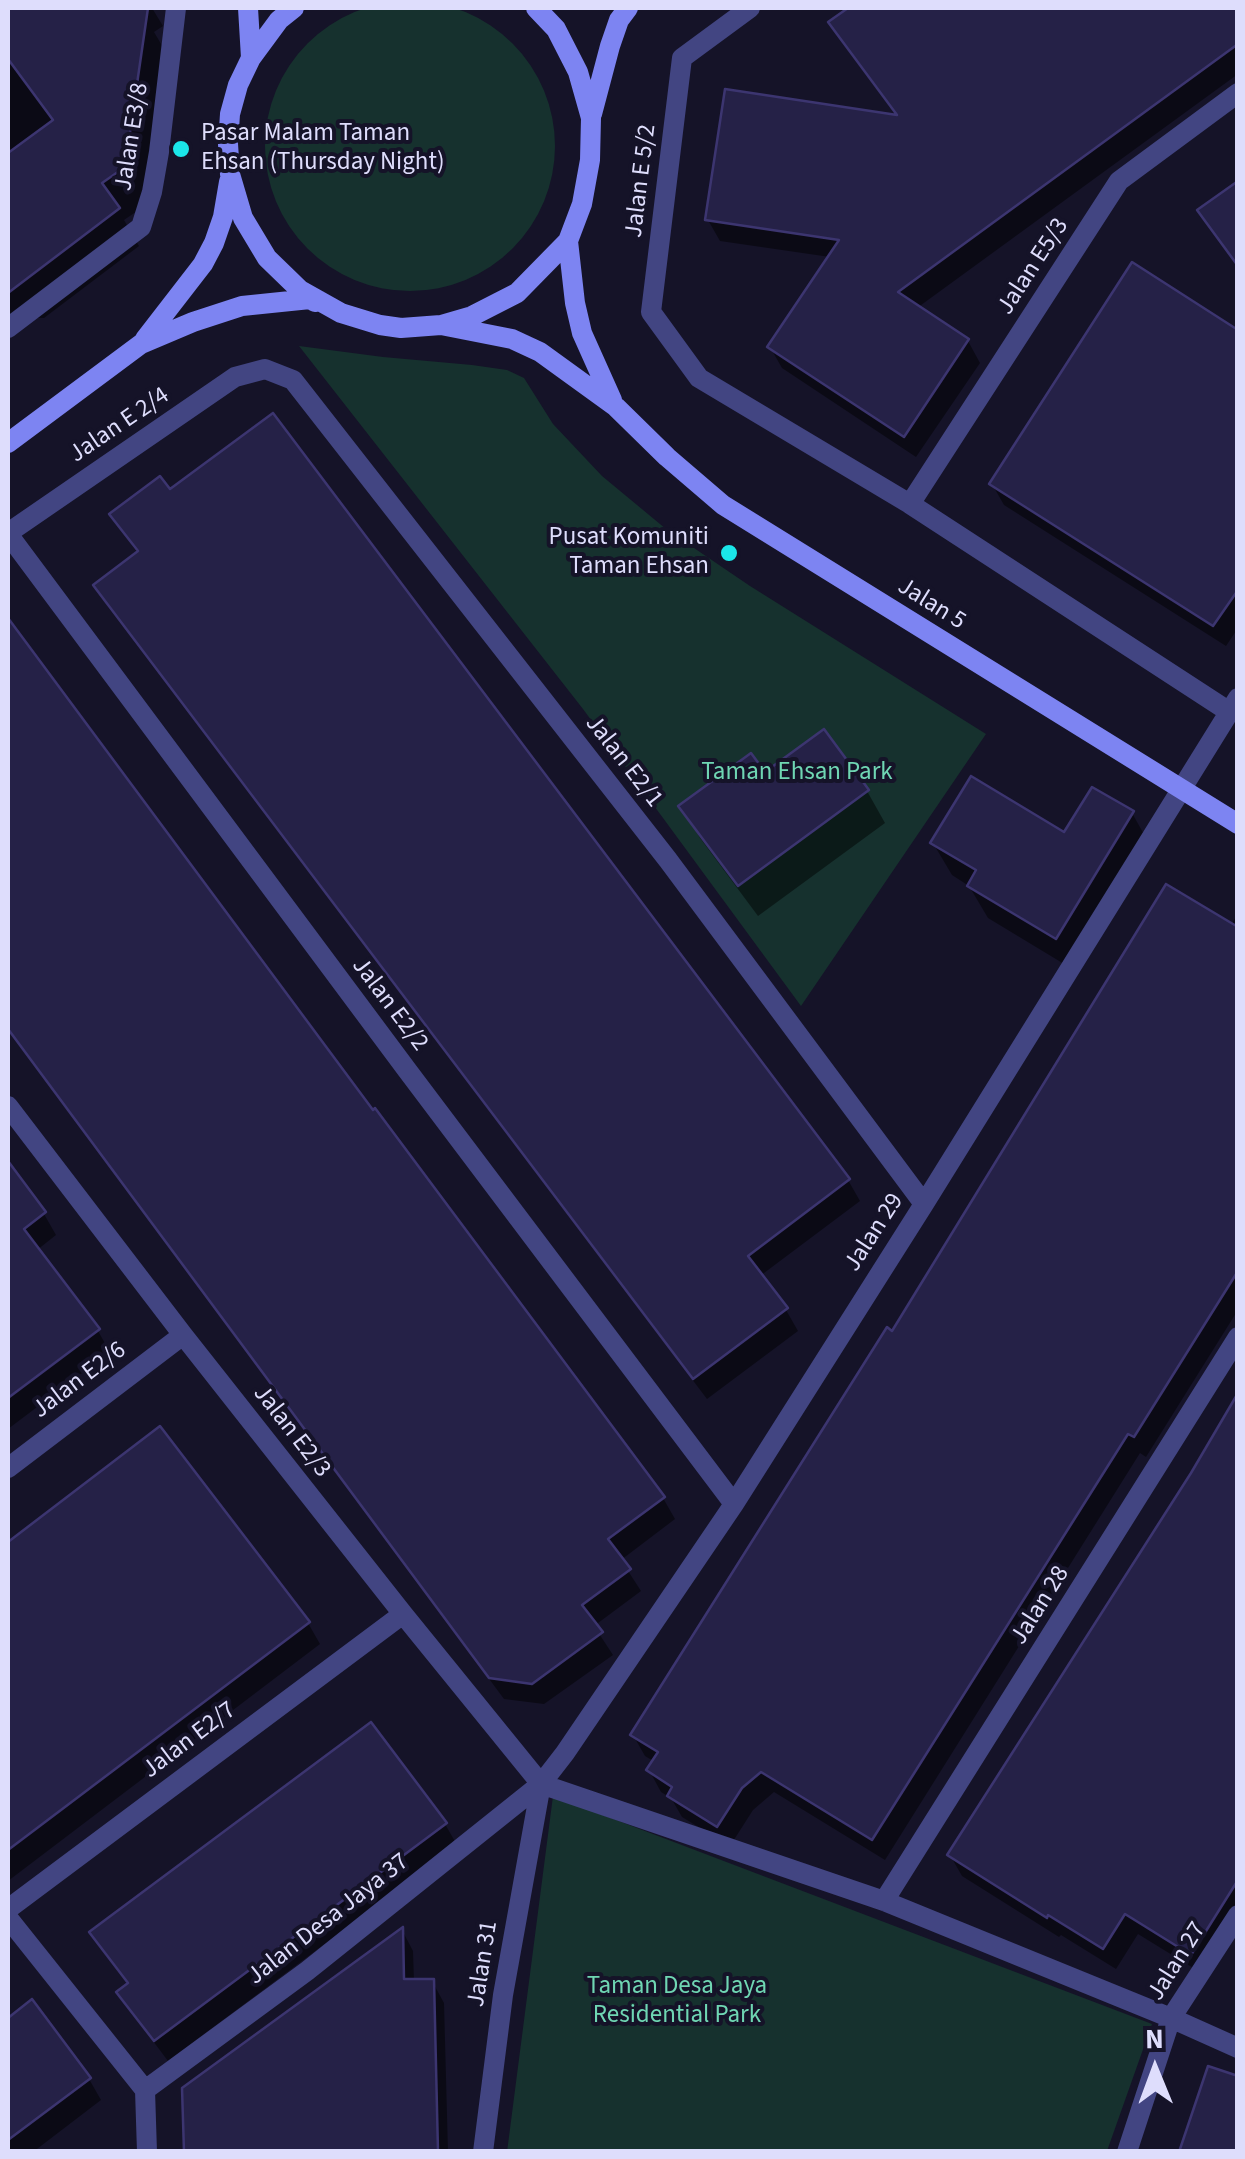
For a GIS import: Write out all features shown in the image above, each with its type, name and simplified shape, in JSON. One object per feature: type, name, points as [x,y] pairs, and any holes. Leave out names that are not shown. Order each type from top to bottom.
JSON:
[{"type":"street","name":"Jalan E3/8","points":[[8,328],[141,228],[159,152],[176,8]]},
{"type":"street","points":[[248,8],[251,58]]},
{"type":"street","points":[[294,8],[279,20],[251,58],[238,85],[230,114],[230,174],[243,218],[266,258],[300,290],[340,313]]},
{"type":"street","points":[[536,8],[556,30],[578,72],[591,118]]},
{"type":"street","points":[[141,344],[242,306],[310,299],[340,313],[401,328],[441,326],[472,316],[517,293],[568,241],[582,204],[590,160],[591,118],[610,46],[628,8]]},
{"type":"street","name":"Jalan E 5/2","points":[[750,8],[682,58],[651,312],[699,378],[910,504]]},
{"type":"street","name":"Jalan E5/3","points":[[910,504],[1119,181],[1238,93]]},
{"type":"street","points":[[8,443],[141,344],[209,254],[223,217],[230,174]]},
{"type":"street","name":"Jalan 5","points":[[568,241],[582,334],[616,407]]},
{"type":"street","name":"Jalan 5","points":[[441,326],[512,339],[560,366],[616,407],[723,505],[1238,824]]},
{"type":"street","name":"Jalan E 2/4","points":[[8,534],[236,377],[266,369]]},
{"type":"street","name":"Jalan E2/1","points":[[266,369],[293,380],[668,860],[924,1204]]},
{"type":"street","points":[[910,504],[1233,705]]},
{"type":"street","name":"Jalan E2/2","points":[[8,534],[734,1504]]},
{"type":"street","name":"Jalan 29","points":[[541,1784],[734,1504],[1233,705]]},
{"type":"street","name":"Jalan E2/3","points":[[8,1106],[402,1614],[541,1784]]},
{"type":"street","name":"Jalan E2/6","points":[[8,1468],[183,1335]]},
{"type":"street","name":"Jalan 28","points":[[884,1901],[1238,1338]]},
{"type":"street","name":"Jalan E2/7","points":[[8,1909],[402,1614]]},
{"type":"street","points":[[541,1784],[884,1901],[1238,2048]]},
{"type":"street","name":"Jalan Desa Jaya 37","points":[[145,2090],[308,1971],[541,1784]]},
{"type":"street","name":"Jalan 31","points":[[483,2152],[503,1995],[541,1784]]},
{"type":"street","name":"Jalan 27","points":[[1127,2152],[1171,2018],[1238,1915]]},
{"type":"street","points":[[8,1918],[145,2090],[147,2152]]},
{"type":"green space","points":[[410,1],[465,12],[512,44],[544,91],[555,146],[544,201],[512,248],[465,280],[410,291],[355,280],[308,248],[276,201],[265,146],[276,91],[308,44],[355,12]]},
{"type":"green space","name":"Taman Ehsan Park","points":[[299,346],[472,365],[507,370],[524,378],[553,424],[602,476],[666,529],[986,734],[801,1006],[583,709]]},
{"type":"green space","name":"Taman Desa Jaya Residential Park","points":[[553,1796],[1152,2024],[1107,2151],[507,2152]]},
{"type":"building","points":[[8,8],[148,8],[125,167],[102,183],[120,208],[8,293],[8,153],[53,120],[8,59]]},
{"type":"building","points":[[848,8],[1238,8],[1238,44],[898,292],[969,339],[904,437],[767,347],[839,240],[705,220],[725,89],[897,115],[828,22]]},
{"type":"building","points":[[1238,181],[1238,266],[1197,210]]},
{"type":"building","points":[[1132,262],[1238,330],[1238,590],[1213,626],[989,484]]},
{"type":"building","points":[[273,413],[850,1179],[748,1256],[788,1308],[693,1379],[93,585],[138,551],[109,514],[160,476],[170,489]]},
{"type":"building","points":[[8,618],[665,1497],[608,1539],[631,1569],[582,1605],[603,1632],[532,1684],[489,1678],[8,1029]]},
{"type":"building","points":[[824,729],[869,790],[738,886],[678,806],[751,753],[765,772]]},
{"type":"building","points":[[971,776],[1064,832],[1092,787],[1134,811],[1056,939],[967,886],[976,870],[930,843]]},
{"type":"building","points":[[1166,884],[1238,927],[1238,1271],[1134,1437],[1128,1434],[872,1840],[761,1772],[742,1788],[717,1827],[667,1796],[672,1787],[646,1770],[658,1752],[630,1735],[887,1327],[892,1331]]},
{"type":"building","points":[[8,1161],[46,1212],[24,1229],[100,1329],[8,1398]]},
{"type":"building","points":[[1238,1393],[1238,1880],[1191,1955],[1125,1914],[1103,1949],[947,1855]]},
{"type":"building","points":[[160,1426],[310,1622],[8,1850],[8,1542]]},
{"type":"building","points":[[371,1722],[447,1823],[154,2041],[116,1992],[128,1983],[89,1932]]},
{"type":"building","points":[[403,1927],[404,1979],[434,1979],[438,2152],[184,2152],[182,2088]]},
{"type":"building","points":[[32,1999],[91,2078],[8,2140],[8,2018]]},
{"type":"building","points":[[1208,2066],[1238,2076],[1238,2152],[1179,2152]]},
{"type":"place","name":"Pasar Malam Taman Ehsan (Thursday Night)","points":[[181,149]]},
{"type":"place","name":"Pusat Komuniti Taman Ehsan","points":[[729,553]]}]
